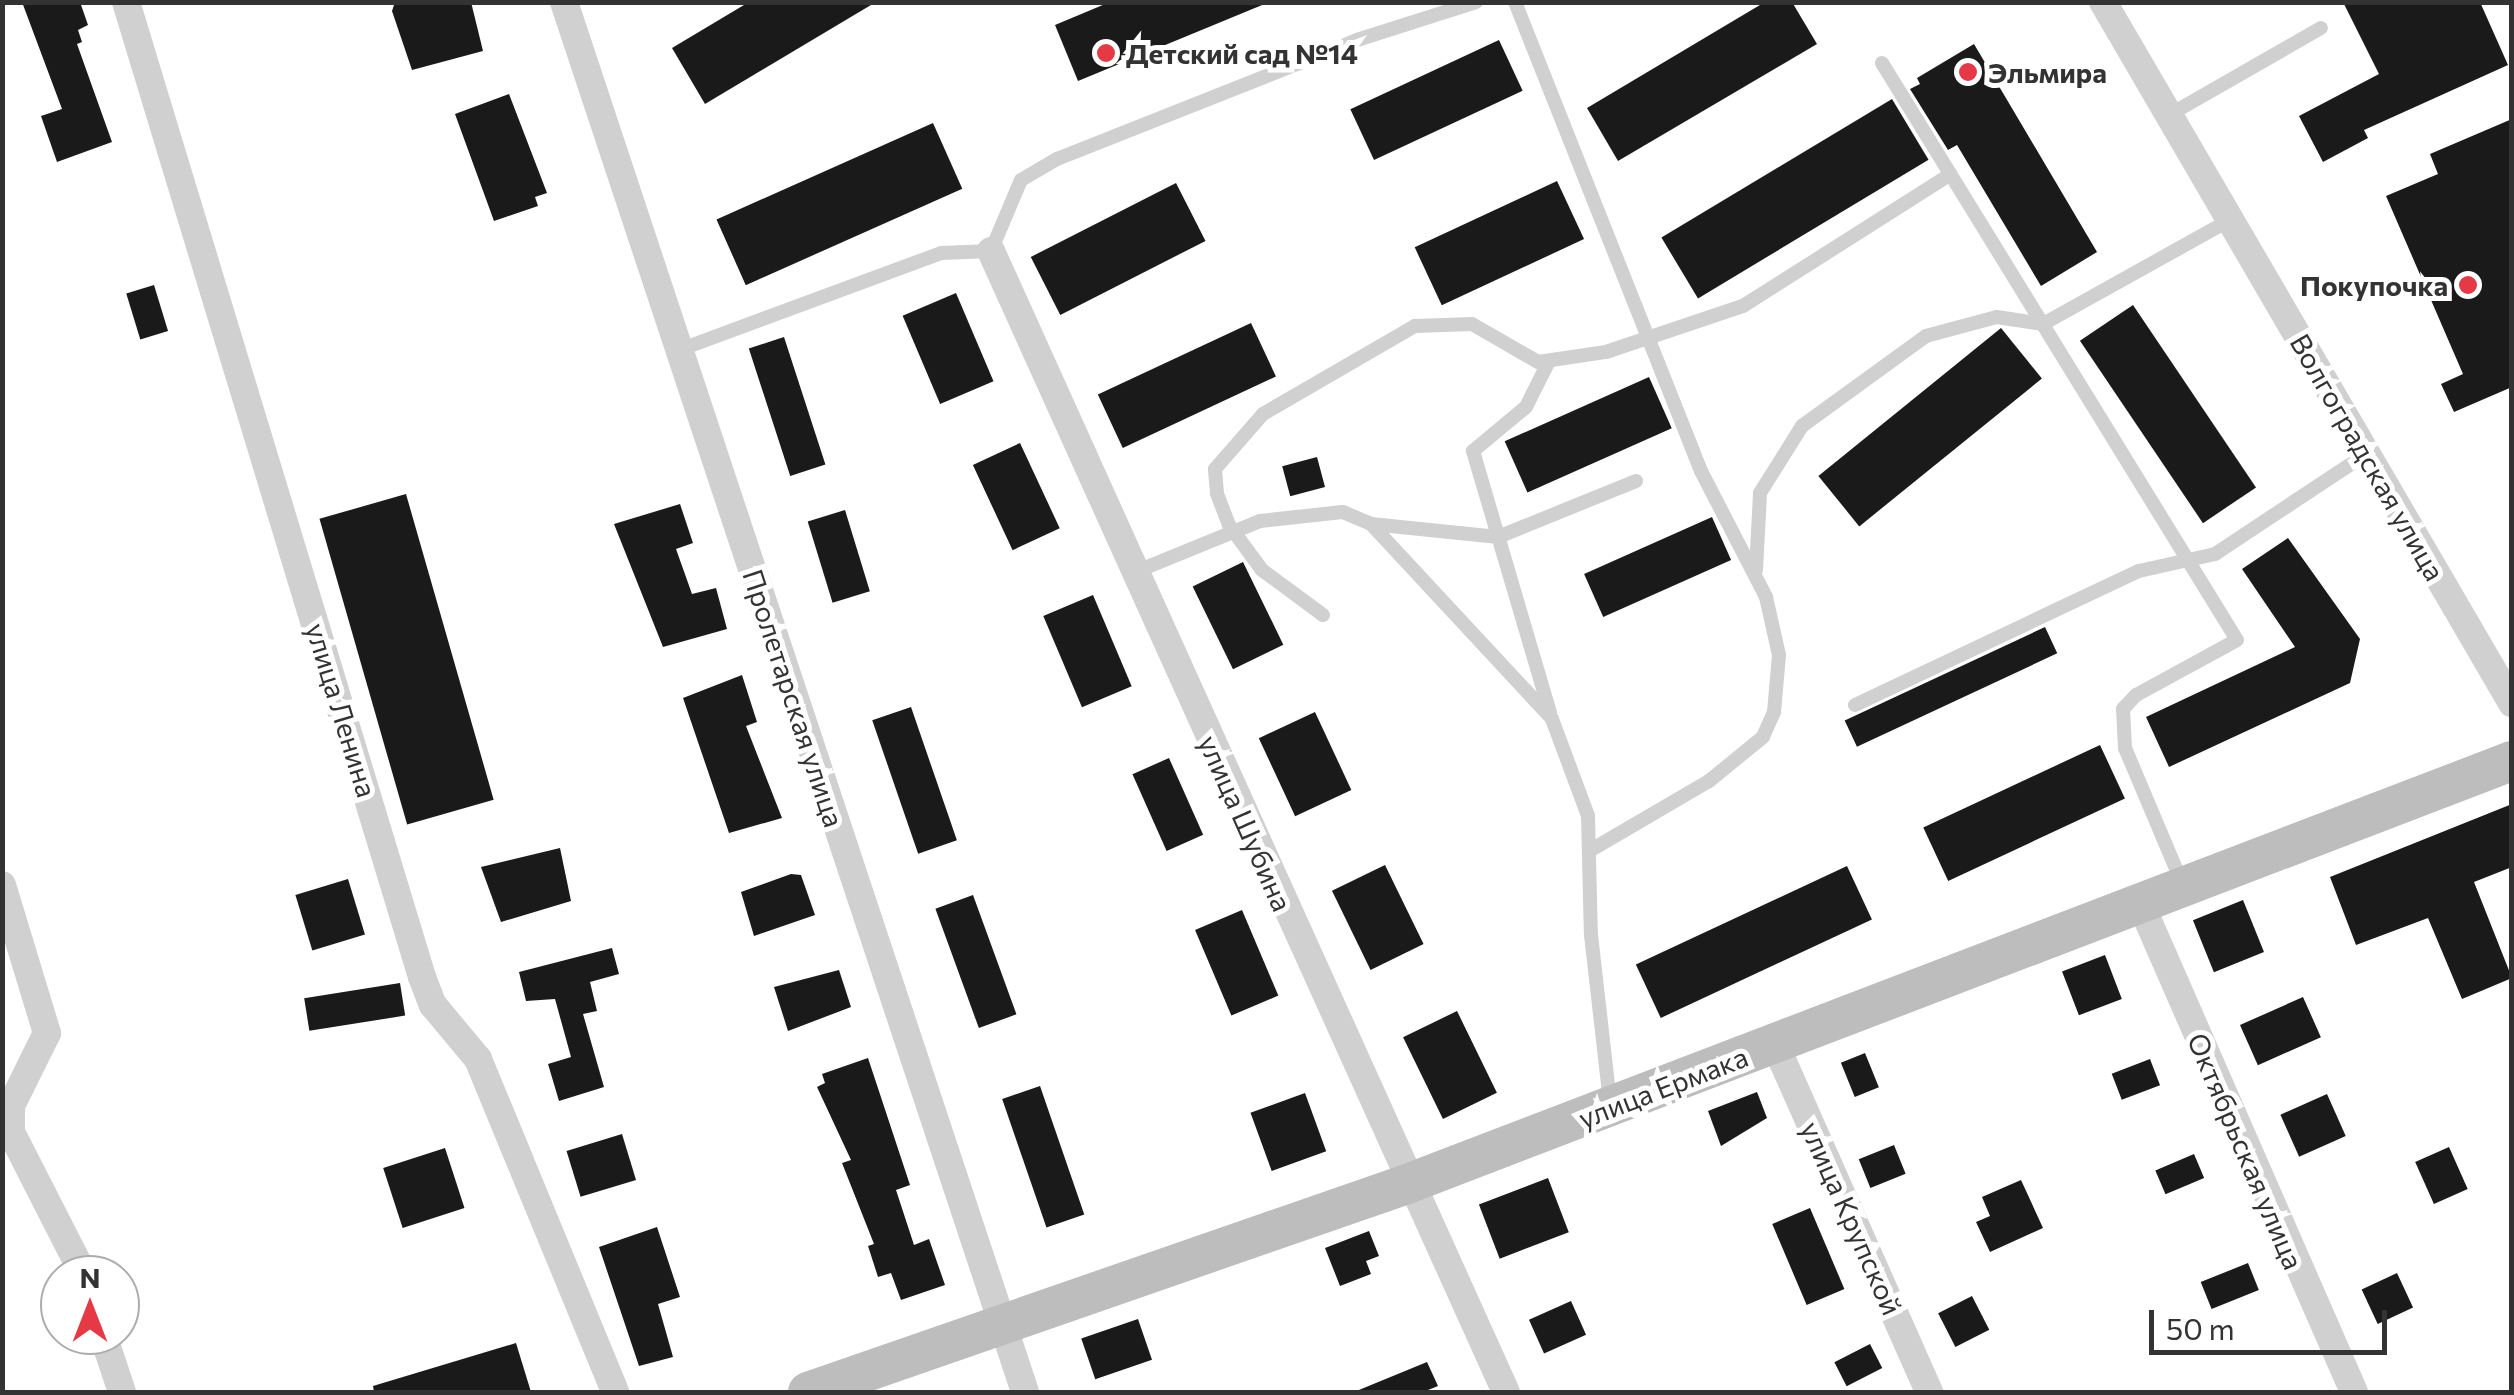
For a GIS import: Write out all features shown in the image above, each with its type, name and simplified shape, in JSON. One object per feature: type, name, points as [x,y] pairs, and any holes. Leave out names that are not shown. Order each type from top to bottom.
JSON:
[{"type":"street","name":"улица Ленина","points":[[126,2],[422,977],[433,1005],[478,1058],[615,1392]]},
{"type":"street","name":"Пролетарская улица","points":[[564,2],[1025,1392]]},
{"type":"street","name":"Волгоградская улица","points":[[2103,2],[2512,703]]},
{"type":"street","name":"улица Шубина","points":[[991,251],[1407,1184],[1506,1392]]},
{"type":"street","name":"улица Ермака","points":[[808,1392],[1407,1184],[2142,907],[2512,761]]},
{"type":"street","points":[[2,885],[47,1033],[11,1106],[11,1132],[74,1255]]},
{"type":"street","name":"Октябрьская улица","points":[[2142,907],[2354,1392]]},
{"type":"street","name":"улица Крупской","points":[[1775,1044],[1928,1392]]},
{"type":"street","points":[[110,1355],[122,1392]]},
{"type":"lane","points":[[679,350],[941,253],[991,251],[1021,180],[1057,159],[1357,40],[1476,2]]},
{"type":"lane","points":[[1515,2],[1700,472],[1756,576],[1779,654],[1774,712],[1763,737],[1696,789],[1589,851]]},
{"type":"lane","points":[[2169,115],[2321,28]]},
{"type":"lane","points":[[1882,63],[2237,640],[2136,695],[2123,709],[2125,748],[2186,890]]},
{"type":"lane","points":[[1323,615],[1262,570],[1234,532],[1214,469],[1234,440],[1263,414],[1415,326],[1472,324],[1522,355],[1548,361],[1648,337],[1779,288],[1827,248],[1951,174]]},
{"type":"lane","points":[[1756,576],[1760,493],[1802,426],[1926,336],[1997,317],[2043,324],[2230,220]]},
{"type":"lane","points":[[1548,361],[1526,407],[1473,451],[1552,719],[1588,816],[1591,936],[1610,1107]]},
{"type":"lane","points":[[1855,704],[2139,571],[2188,560],[2236,542],[2366,454]]},
{"type":"lane","points":[[1134,572],[1234,532],[1302,512],[1343,512],[1371,524],[1498,537],[1636,481]]},
{"type":"lane","points":[[1371,524],[1552,719]]},
{"type":"building","points":[[22,2],[80,2],[88,25],[78,30],[82,42],[77,44],[112,142],[57,162],[41,116],[62,109]]},
{"type":"building","points":[[395,2],[471,2],[483,51],[412,70],[392,11]]},
{"type":"building","points":[[749,2],[876,2],[705,104],[672,48]]},
{"type":"building","name":"Детский сад №14","points":[[1110,2],[1267,3],[1078,81],[1055,25]]},
{"type":"building","points":[[1765,2],[1792,2],[1817,44],[1618,161],[1587,108]]},
{"type":"building","points":[[2343,2],[2480,2],[2508,65],[2364,130],[2368,138],[2323,162],[2299,116],[2379,74]]},
{"type":"building","points":[[1499,40],[1523,91],[1374,160],[1350,109]]},
{"type":"building","points":[[1974,44],[2097,252],[2041,286],[1957,145],[1948,150],[1910,89],[1920,84],[1917,78]]},
{"type":"building","points":[[509,94],[547,193],[535,197],[538,206],[494,221],[455,114]]},
{"type":"building","points":[[1892,99],[1929,160],[1698,298],[1661,238]]},
{"type":"building","name":"Покупочка","points":[[2512,119],[2512,387],[2454,412],[2441,384],[2463,374],[2386,196],[2438,174],[2430,154]]},
{"type":"building","points":[[933,123],[962,189],[746,285],[716,219]]},
{"type":"building","points":[[1557,181],[1584,239],[1442,305],[1415,247]]},
{"type":"building","points":[[1176,183],[1206,241],[1060,315],[1031,257]]},
{"type":"building","points":[[154,285],[168,331],[140,339],[126,293]]},
{"type":"building","points":[[956,293],[994,381],[940,404],[903,316]]},
{"type":"building","points":[[2133,305],[2256,487],[2203,523],[2080,341]]},
{"type":"building","points":[[1251,323],[1276,376],[1123,448],[1098,394]]},
{"type":"building","points":[[2001,328],[2042,379],[1859,526],[1818,476]]},
{"type":"building","points":[[784,337],[825,464],[790,476],[749,348]]},
{"type":"building","points":[[1649,377],[1672,428],[1527,492],[1505,441]]},
{"type":"building","points":[[1020,443],[1060,528],[1013,550],[973,465]]},
{"type":"building","points":[[1317,457],[1325,487],[1290,496],[1282,466]]},
{"type":"building","points":[[406,494],[494,800],[407,824],[319,519]]},
{"type":"building","points":[[680,504],[693,543],[676,549],[692,594],[716,588],[727,629],[663,647],[614,524]]},
{"type":"building","points":[[845,510],[870,591],[833,603],[808,521]]},
{"type":"building","points":[[1712,517],[1731,560],[1603,617],[1584,574]]},
{"type":"building","points":[[2288,538],[2360,639],[2350,683],[2169,767],[2146,717],[2295,647],[2242,569]]},
{"type":"building","points":[[1243,562],[1283,645],[1233,669],[1193,587]]},
{"type":"building","points":[[1093,595],[1132,686],[1082,707],[1043,616]]},
{"type":"building","points":[[2045,627],[2057,653],[1857,747],[1845,720]]},
{"type":"building","points":[[742,675],[757,722],[746,726],[782,818],[729,833],[683,698]]},
{"type":"building","points":[[911,707],[957,840],[918,854],[872,720]]},
{"type":"building","points":[[1315,712],[1351,790],[1295,816],[1259,738]]},
{"type":"building","points":[[2100,745],[2125,798],[1948,881],[1923,827]]},
{"type":"building","points":[[1169,758],[1203,835],[1167,851],[1132,774]]},
{"type":"building","points":[[2512,804],[2512,867],[2474,882],[2512,978],[2462,999],[2428,918],[2356,945],[2330,877]]},
{"type":"building","points":[[560,848],[571,901],[501,922],[481,867]]},
{"type":"building","points":[[1385,865],[1424,944],[1371,970],[1332,891]]},
{"type":"building","points":[[1847,866],[1872,919],[1661,1018],[1636,964]]},
{"type":"building","points":[[791,874],[801,875],[815,915],[754,936],[741,892]]},
{"type":"building","points":[[348,879],[365,934],[312,951],[295,895]]},
{"type":"building","points":[[973,895],[1016,1014],[979,1028],[935,909]]},
{"type":"building","points":[[2243,900],[2264,952],[2214,972],[2193,920]]},
{"type":"building","points":[[1242,910],[1278,996],[1231,1016],[1195,930]]},
{"type":"building","points":[[612,948],[619,974],[590,982],[597,1011],[583,1014],[604,1087],[559,1101],[548,1064],[571,1057],[555,999],[526,1001],[519,972]]},
{"type":"building","points":[[2105,955],[2122,999],[2079,1015],[2062,971]]},
{"type":"building","points":[[839,970],[851,1007],[788,1031],[774,987]]},
{"type":"building","points":[[400,983],[405,1016],[309,1031],[304,998]]},
{"type":"building","points":[[2303,997],[2321,1037],[2258,1065],[2240,1025]]},
{"type":"building","points":[[1457,1011],[1497,1093],[1443,1119],[1403,1037]]},
{"type":"building","points":[[1865,1053],[1879,1087],[1855,1097],[1841,1063]]},
{"type":"building","points":[[868,1058],[910,1185],[896,1190],[914,1245],[929,1239],[945,1285],[901,1300],[891,1273],[878,1277],[868,1246],[874,1244],[842,1163],[851,1160],[817,1087],[825,1083],[822,1074]]},
{"type":"building","points":[[2150,1059],[2160,1085],[2122,1100],[2112,1074]]},
{"type":"building","points":[[1040,1086],[1084,1215],[1046,1228],[1002,1099]]},
{"type":"building","points":[[1757,1092],[1767,1118],[1721,1146],[1708,1111]]},
{"type":"building","points":[[1305,1093],[1326,1151],[1272,1171],[1250,1113]]},
{"type":"building","points":[[2327,1094],[2346,1136],[2299,1157],[2280,1115]]},
{"type":"building","points":[[622,1134],[636,1180],[581,1197],[567,1151]]},
{"type":"building","points":[[1894,1145],[1906,1174],[1870,1188],[1859,1159]]},
{"type":"building","points":[[2449,1147],[2468,1189],[2434,1204],[2415,1162]]},
{"type":"building","points":[[445,1148],[464,1208],[403,1228],[383,1168]]},
{"type":"building","points":[[2194,1154],[2204,1178],[2165,1194],[2155,1170]]},
{"type":"building","points":[[1548,1178],[1569,1232],[1500,1259],[1479,1205]]},
{"type":"building","points":[[2021,1180],[2043,1228],[1990,1252],[1976,1222],[1990,1216],[1982,1197]]},
{"type":"building","points":[[1810,1208],[1844,1289],[1807,1305],[1772,1224]]},
{"type":"building","points":[[657,1227],[680,1297],[658,1304],[673,1357],[639,1366],[599,1247]]},
{"type":"building","points":[[1369,1231],[1379,1256],[1366,1261],[1371,1274],[1340,1286],[1325,1248]]},
{"type":"building","points":[[2248,1263],[2259,1290],[2212,1309],[2201,1282]]},
{"type":"building","points":[[2397,1273],[2413,1307],[2378,1324],[2362,1289]]},
{"type":"building","points":[[1972,1296],[1989,1330],[1955,1347],[1938,1313]]},
{"type":"building","points":[[1571,1301],[1586,1335],[1544,1354],[1529,1320]]},
{"type":"building","points":[[1138,1319],[1152,1360],[1095,1379],[1081,1339]]},
{"type":"building","points":[[516,1343],[531,1392],[374,1392],[373,1386]]},
{"type":"building","points":[[1870,1344],[1882,1368],[1847,1386],[1834,1362]]},
{"type":"building","points":[[1427,1362],[1438,1386],[1423,1392],[1354,1392]]},
{"type":"place","name":"Детский сад №14","points":[[1106,53]]},
{"type":"place","name":"Эльмира","points":[[1968,72]]},
{"type":"place","name":"Покупочка","points":[[2468,285]]}]
